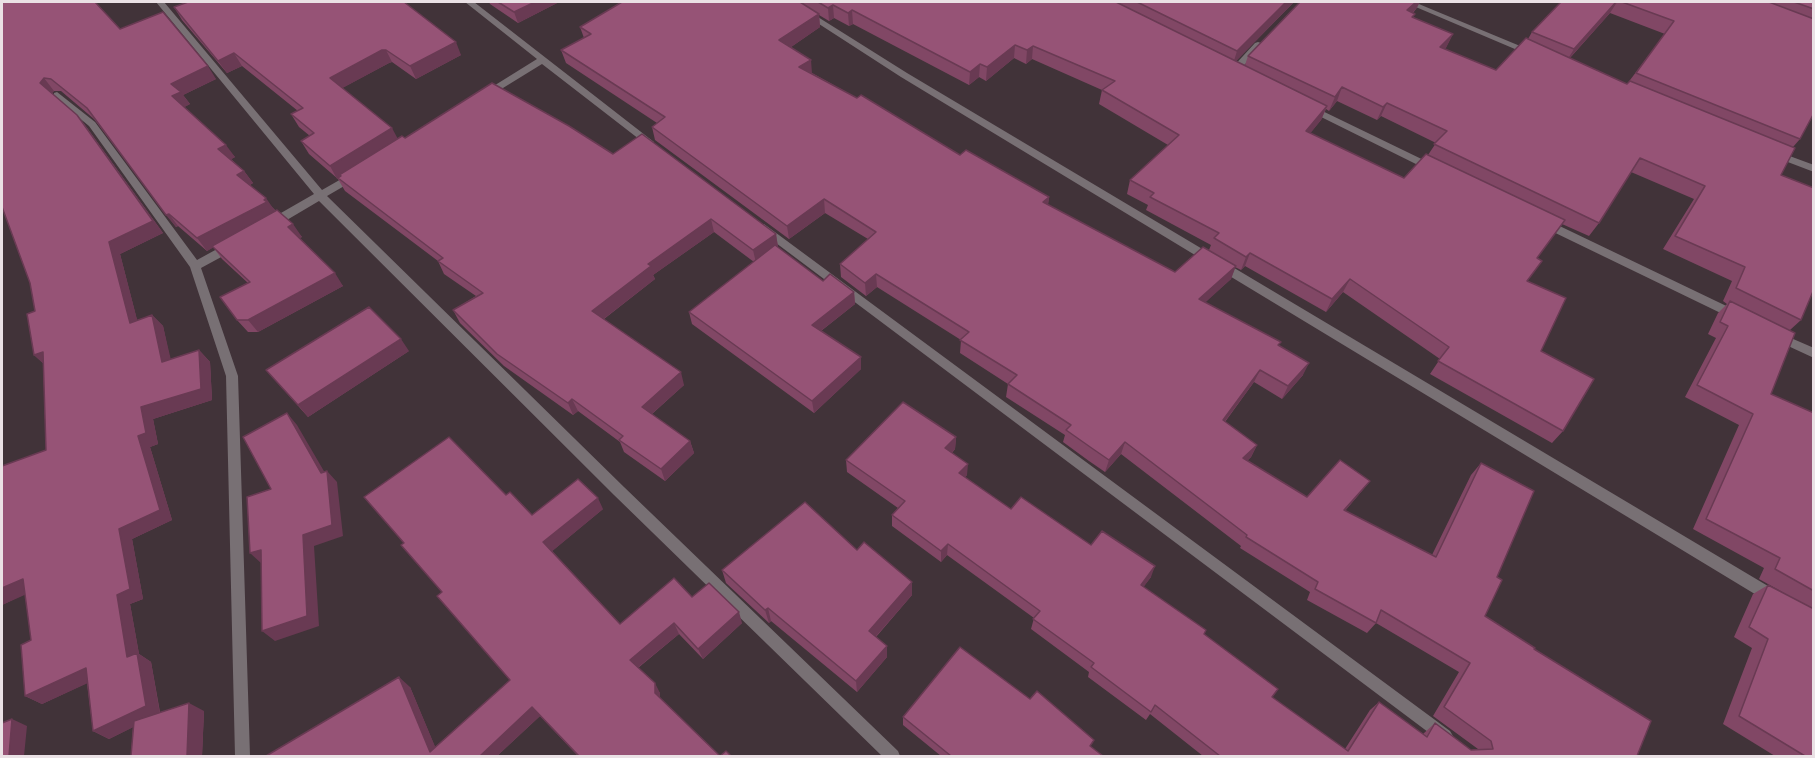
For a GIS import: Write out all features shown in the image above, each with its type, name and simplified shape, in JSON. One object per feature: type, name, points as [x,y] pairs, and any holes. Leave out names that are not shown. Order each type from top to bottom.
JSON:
[{"type":"street","points":[[160,2],[321,196],[618,491],[893,756]]},
{"type":"street","points":[[469,2],[659,150]]},
{"type":"street","points":[[789,2],[904,75],[1784,603]]},
{"type":"street","points":[[1408,2],[1540,56]]},
{"type":"street","points":[[1234,71],[1264,40]]},
{"type":"street","points":[[473,102],[544,59]]},
{"type":"street","points":[[1223,65],[1244,76]]},
{"type":"street","points":[[57,95],[92,124],[195,266],[232,376],[243,756]]},
{"type":"street","points":[[1298,102],[1438,170]]},
{"type":"street","points":[[1770,151],[1814,169]]},
{"type":"street","points":[[263,229],[362,171]]},
{"type":"street","points":[[1534,218],[1749,322]]},
{"type":"street","points":[[753,220],[1454,742]]},
{"type":"street","points":[[195,266],[244,239]]},
{"type":"street","points":[[1771,333],[1814,354]]},
{"type":"building","points":[[2,2],[95,2],[120,29],[163,12],[208,66],[171,84],[181,92],[172,96],[226,145],[218,149],[244,171],[237,175],[266,198],[264,200],[267,202],[197,238],[169,214],[166,215],[87,108],[51,79],[44,78],[40,83],[77,115],[153,221],[109,242],[130,323],[152,315],[162,362],[199,350],[201,389],[141,407],[146,433],[138,436],[160,510],[119,529],[130,589],[117,595],[127,657],[137,653],[146,706],[93,731],[86,668],[25,696],[21,645],[31,640],[23,579],[2,588],[2,466],[46,450],[43,352],[34,355],[27,314],[35,311],[30,283],[2,207]]},
{"type":"building","points":[[188,2],[404,2],[456,42],[410,66],[386,50],[382,50],[330,78],[392,128],[330,166],[301,141],[314,133],[291,114],[303,108],[234,53],[218,61],[174,7]]},
{"type":"building","points":[[498,2],[535,2],[514,12]]},
{"type":"building","points":[[622,2],[800,2],[819,14],[779,40],[811,60],[799,67],[857,98],[861,95],[960,155],[966,150],[1049,197],[1043,202],[1175,272],[1203,247],[1236,266],[1199,299],[1281,342],[1278,345],[1309,363],[1288,386],[1260,370],[1223,420],[1257,445],[1243,458],[1307,497],[1340,460],[1370,481],[1344,510],[1436,557],[1481,463],[1534,491],[1497,577],[1502,580],[1485,616],[1651,721],[1637,756],[1220,756],[1155,705],[1151,712],[1091,667],[1094,663],[1033,619],[1040,611],[948,544],[941,551],[892,515],[905,501],[846,460],[903,402],[956,437],[945,448],[968,464],[959,473],[1011,509],[1021,497],[1091,545],[1102,531],[1155,566],[1141,585],[1206,630],[1204,634],[1278,689],[1272,697],[1348,751],[1379,702],[1427,737],[1435,723],[1471,750],[1493,749],[1491,741],[1444,707],[1470,663],[1381,610],[1376,623],[1315,589],[1318,582],[1246,537],[1247,535],[1125,442],[1109,460],[1066,430],[1071,425],[1008,384],[1017,375],[960,340],[969,332],[876,274],[865,283],[840,264],[876,232],[824,199],[787,226],[652,127],[665,117],[561,50],[591,34],[580,27]]},
{"type":"building","points":[[818,2],[1116,2],[1327,106],[1306,131],[1404,178],[1426,154],[1565,220],[1537,258],[1542,261],[1527,281],[1566,298],[1541,351],[1594,379],[1563,431],[1438,361],[1449,347],[1350,279],[1332,299],[1250,253],[1246,257],[1214,238],[1219,233],[1150,197],[1154,193],[1130,180],[1179,135],[1102,90],[1115,81],[1033,46],[1027,50],[1015,45],[987,67],[980,64],[970,72],[852,10],[848,13],[833,5],[828,8]]},
{"type":"building","points":[[1137,2],[1286,2],[1237,51]]},
{"type":"building","points":[[1300,2],[1416,2],[1407,10],[1415,14],[1412,17],[1453,34],[1440,47],[1496,70],[1526,38],[1627,84],[1630,81],[1795,148],[1781,175],[1814,188],[1814,289],[1801,320],[1736,288],[1745,267],[1675,236],[1705,186],[1640,158],[1599,223],[1434,144],[1447,131],[1387,103],[1383,107],[1342,87],[1335,97],[1248,56]]},
{"type":"building","points":[[1561,2],[1616,2],[1574,49],[1532,32]]},
{"type":"building","points":[[1622,2],[1769,2],[1814,19],[1814,113],[1800,139],[1636,73],[1674,21]]},
{"type":"building","points":[[1794,2],[1814,2],[1814,9]]},
{"type":"building","points":[[492,83],[569,126],[613,154],[642,134],[776,234],[753,250],[711,219],[648,264],[651,266],[592,311],[681,372],[642,407],[690,441],[661,469],[619,440],[623,436],[572,399],[568,403],[497,354],[453,310],[483,293],[438,261],[443,258],[338,178],[341,176],[339,175],[402,136],[405,138]]},
{"type":"building","points":[[277,210],[293,224],[288,227],[335,273],[248,320],[237,320],[220,297],[250,282],[212,246]]},
{"type":"building","points":[[775,245],[823,281],[830,274],[854,292],[812,325],[861,357],[812,401],[689,312]]},
{"type":"building","points":[[1730,301],[1795,333],[1771,394],[1814,413],[1814,591],[1775,569],[1780,558],[1706,519],[1753,414],[1697,385],[1728,326],[1720,322]]},
{"type":"building","points":[[369,307],[401,339],[298,405],[266,370]]},
{"type":"building","points":[[287,413],[321,473],[327,471],[332,525],[303,535],[307,616],[262,631],[261,550],[250,553],[247,497],[271,489],[243,437]]},
{"type":"building","points":[[449,437],[506,495],[510,492],[532,515],[578,479],[598,498],[543,542],[620,624],[674,578],[692,597],[709,583],[739,612],[698,649],[674,623],[630,660],[655,683],[655,693],[720,756],[579,756],[532,707],[480,756],[266,756],[399,677],[430,752],[510,680],[437,596],[442,592],[401,545],[404,543],[364,497]]},
{"type":"building","points":[[805,502],[857,550],[864,542],[912,582],[869,631],[887,646],[856,681],[768,608],[765,610],[722,570]]},
{"type":"building","points":[[1768,585],[1814,609],[1814,754],[1812,756],[1805,756],[1739,716],[1768,639],[1749,627]]},
{"type":"building","points":[[960,647],[1030,699],[1037,691],[1094,740],[1090,746],[1103,756],[951,756],[903,717]]},
{"type":"building","points":[[189,703],[187,756],[131,756],[134,721]]},
{"type":"building","points":[[12,719],[9,756],[2,756],[2,723]]},
{"type":"building","points":[[726,751],[731,756],[720,756]]}]
